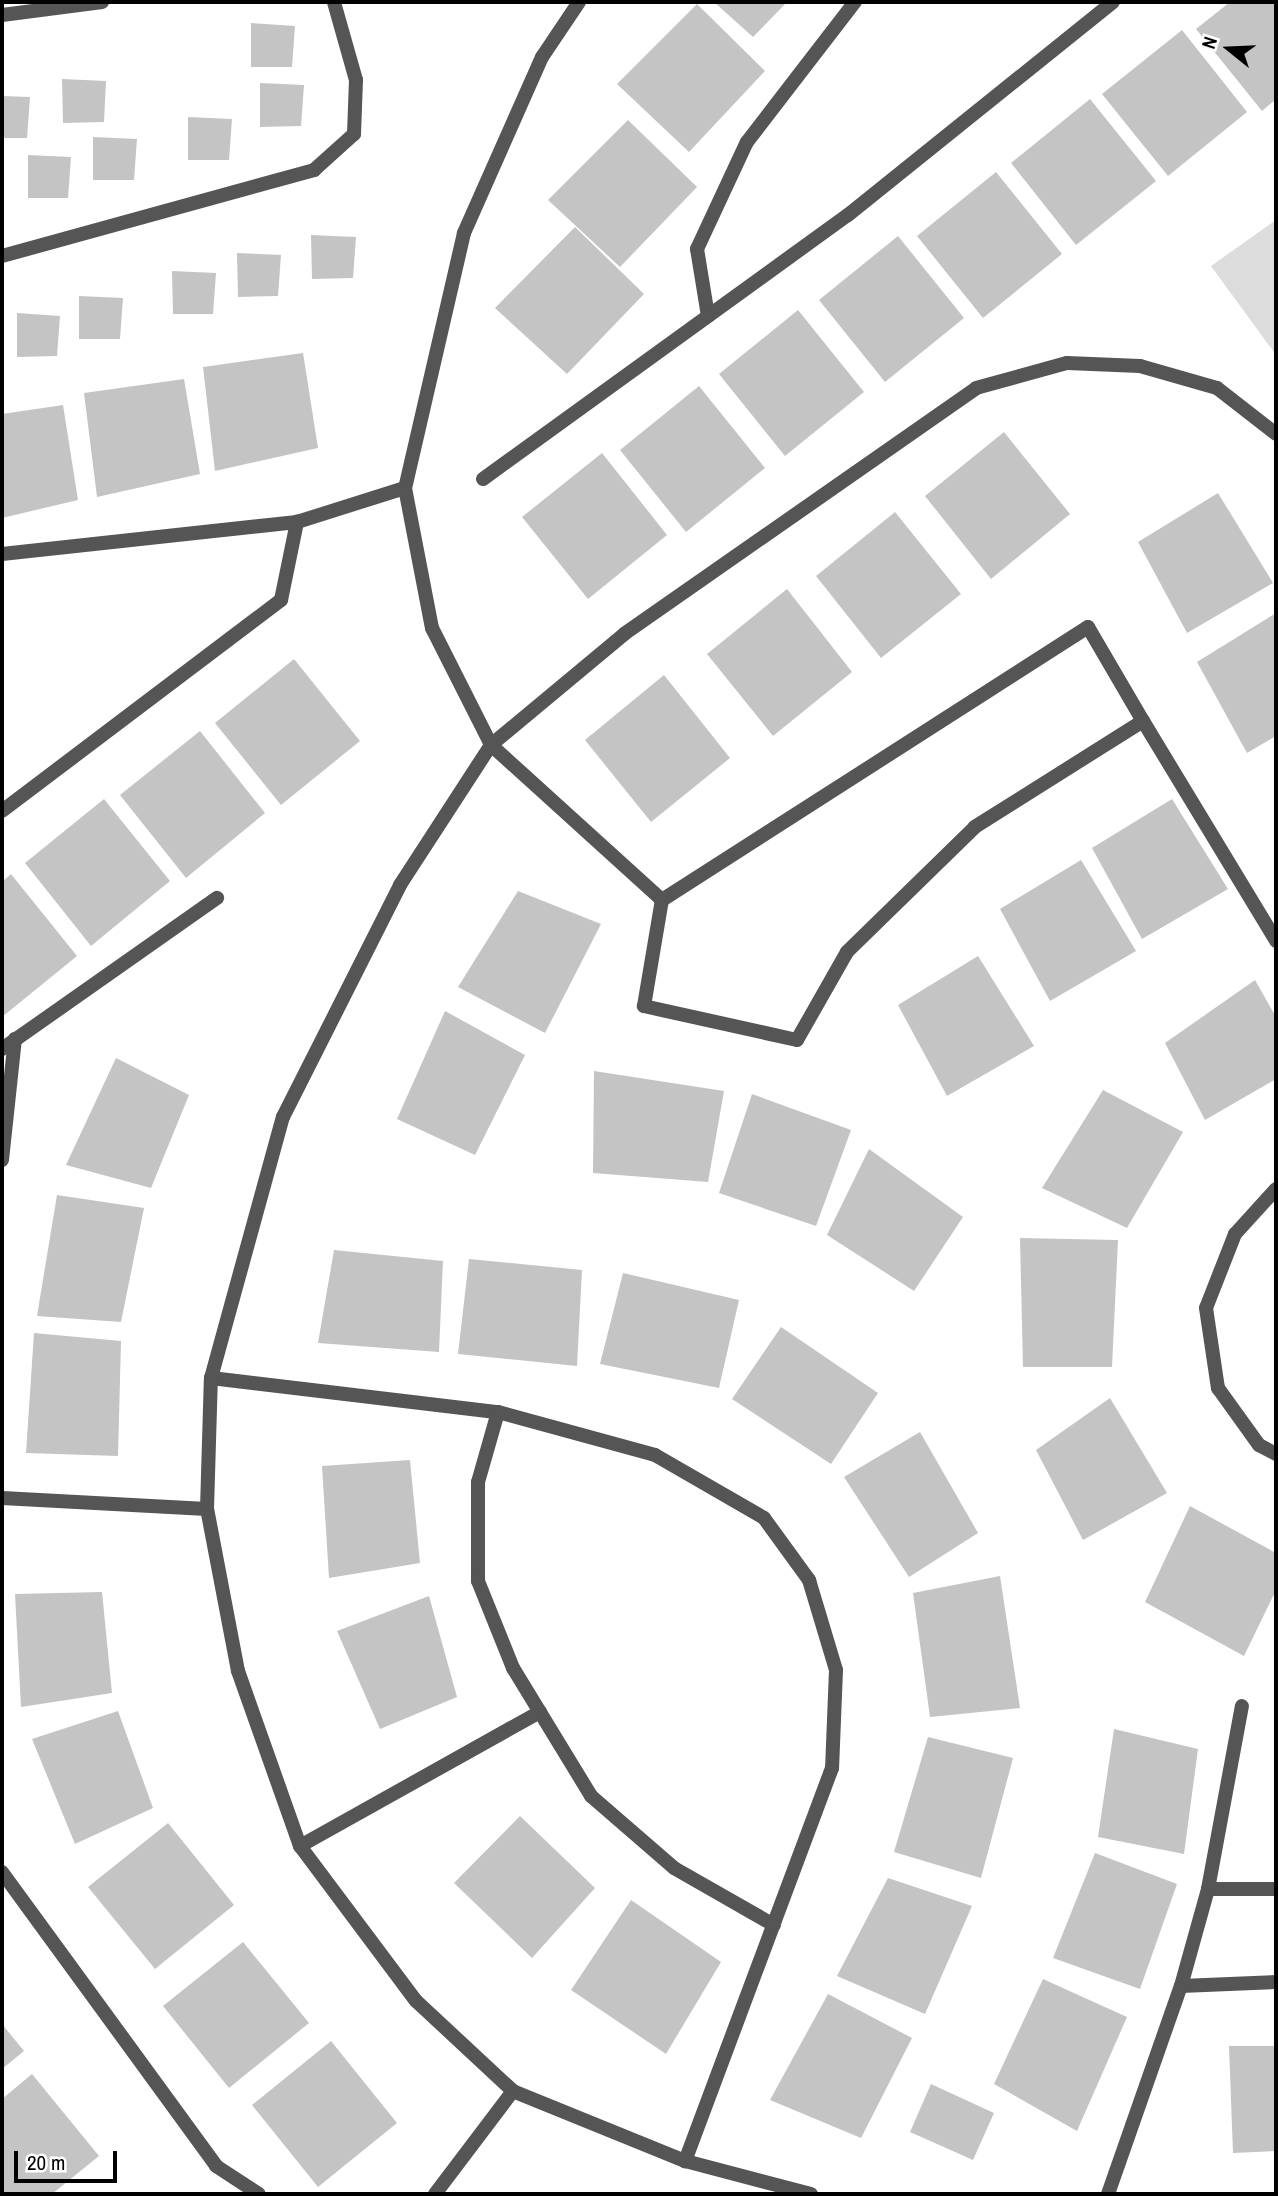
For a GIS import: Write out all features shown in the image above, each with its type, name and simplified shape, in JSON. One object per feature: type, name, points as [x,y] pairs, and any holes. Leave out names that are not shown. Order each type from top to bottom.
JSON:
[{"type":"street","points":[[2,15],[102,2]]},
{"type":"street","points":[[2,256],[314,170],[354,134],[356,80],[334,2]]},
{"type":"street","points":[[579,2],[542,57],[464,233],[405,488],[432,628],[491,745],[662,900]]},
{"type":"street","points":[[708,316],[697,249],[747,142],[855,2]]},
{"type":"street","points":[[483,479],[848,215],[1113,2]]},
{"type":"street","points":[[811,2194],[685,2161],[513,2091],[416,2001],[300,1846],[238,1671],[208,1510],[211,1378],[283,1117],[400,885],[491,745],[624,634],[976,388],[1067,363],[1140,366],[1217,388],[1276,434]]},
{"type":"street","points":[[2,554],[297,522],[405,488]]},
{"type":"street","points":[[2,811],[282,600],[297,522]]},
{"type":"street","points":[[1143,721],[975,827],[847,952],[797,1040],[644,1006],[662,900],[1088,627],[1276,941]]},
{"type":"street","points":[[2,1049],[217,898]]},
{"type":"street","points":[[2,1160],[15,1039]]},
{"type":"street","points":[[1276,1189],[1235,1234],[1206,1308],[1218,1388],[1259,1445],[1276,1454]]},
{"type":"street","points":[[211,1378],[498,1412],[654,1455],[764,1518],[809,1580],[836,1670],[832,1768],[685,2161]]},
{"type":"street","points":[[498,1412],[478,1482],[478,1581],[513,1668],[591,1796],[674,1868],[774,1925]]},
{"type":"street","points":[[2,1498],[208,1510]]},
{"type":"street","points":[[1108,2194],[1181,1986],[1208,1889],[1242,1706]]},
{"type":"street","points":[[300,1846],[540,1712]]},
{"type":"street","points":[[2,1872],[216,2166],[260,2194]]},
{"type":"street","points":[[1208,1889],[1276,1889]]},
{"type":"street","points":[[1181,1986],[1276,1982]]},
{"type":"street","points":[[435,2194],[513,2091]]},
{"type":"shaded area","points":[[1276,220],[1276,355],[1211,266]]},
{"type":"building","points":[[714,2],[787,2],[753,37]]},
{"type":"building","points":[[1230,2],[1276,2],[1276,99],[1262,111],[1196,29]]},
{"type":"building","points":[[697,4],[765,71],[689,152],[617,84]]},
{"type":"building","points":[[251,23],[295,26],[292,67],[251,67]]},
{"type":"building","points":[[1182,30],[1247,112],[1168,176],[1102,94]]},
{"type":"building","points":[[62,79],[106,81],[104,122],[63,123]]},
{"type":"building","points":[[260,83],[304,85],[301,126],[260,127]]},
{"type":"building","points":[[2,96],[30,97],[27,138],[2,138]]},
{"type":"building","points":[[1090,99],[1156,181],[1076,245],[1011,163]]},
{"type":"building","points":[[188,117],[232,119],[229,160],[188,160]]},
{"type":"building","points":[[628,120],[697,187],[620,267],[548,200]]},
{"type":"building","points":[[93,137],[137,139],[134,180],[93,180]]},
{"type":"building","points":[[28,155],[71,157],[68,198],[28,198]]},
{"type":"building","points":[[996,172],[1062,254],[983,318],[917,236]]},
{"type":"building","points":[[575,227],[644,294],[567,374],[495,308]]},
{"type":"building","points":[[311,235],[356,237],[353,278],[312,279]]},
{"type":"building","points":[[898,236],[964,318],[885,382],[819,300]]},
{"type":"building","points":[[237,253],[281,255],[278,296],[238,297]]},
{"type":"building","points":[[172,271],[216,273],[213,314],[173,314]]},
{"type":"building","points":[[79,296],[123,298],[120,339],[79,339]]},
{"type":"building","points":[[798,310],[864,392],[785,456],[719,374]]},
{"type":"building","points":[[17,313],[60,316],[57,356],[17,357]]},
{"type":"building","points":[[303,353],[318,448],[215,471],[203,367]]},
{"type":"building","points":[[184,379],[200,474],[97,497],[84,393]]},
{"type":"building","points":[[699,386],[765,468],[686,532],[620,450]]},
{"type":"building","points":[[63,405],[78,500],[2,518],[2,414]]},
{"type":"building","points":[[1004,432],[1070,514],[991,579],[925,496]]},
{"type":"building","points":[[602,453],[667,535],[588,599],[522,517]]},
{"type":"building","points":[[1218,493],[1273,583],[1187,633],[1138,542]]},
{"type":"building","points":[[895,512],[961,594],[881,658],[816,576]]},
{"type":"building","points":[[787,589],[852,672],[773,736],[707,654]]},
{"type":"building","points":[[1276,613],[1276,736],[1247,753],[1197,662]]},
{"type":"building","points":[[294,659],[360,741],[281,805],[215,723]]},
{"type":"building","points":[[664,675],[730,758],[651,822],[585,740]]},
{"type":"building","points":[[200,731],[265,813],[186,878],[120,795]]},
{"type":"building","points":[[104,799],[170,881],[91,946],[25,863]]},
{"type":"building","points":[[1172,799],[1228,889],[1142,939],[1092,848]]},
{"type":"building","points":[[1081,860],[1136,951],[1050,1001],[1000,909]]},
{"type":"building","points":[[11,874],[77,956],[2,1017],[2,882]]},
{"type":"building","points":[[518,891],[601,924],[545,1033],[458,987]]},
{"type":"building","points":[[978,956],[1034,1046],[947,1096],[898,1005]]},
{"type":"building","points":[[1255,980],[1276,1017],[1276,1079],[1205,1120],[1165,1043]]},
{"type":"building","points":[[445,1011],[525,1055],[475,1155],[397,1119]]},
{"type":"building","points":[[116,1058],[189,1095],[151,1188],[66,1165]]},
{"type":"building","points":[[594,1071],[724,1091],[708,1182],[593,1173]]},
{"type":"building","points":[[1103,1090],[1183,1132],[1127,1228],[1042,1188]]},
{"type":"building","points":[[752,1094],[851,1130],[816,1226],[719,1193]]},
{"type":"building","points":[[869,1149],[963,1217],[914,1291],[827,1235]]},
{"type":"building","points":[[57,1195],[144,1208],[121,1322],[37,1316]]},
{"type":"building","points":[[1020,1238],[1118,1240],[1112,1367],[1023,1367]]},
{"type":"building","points":[[334,1250],[443,1261],[439,1352],[318,1343]]},
{"type":"building","points":[[469,1259],[582,1270],[577,1366],[458,1354]]},
{"type":"building","points":[[623,1273],[739,1300],[719,1388],[600,1364]]},
{"type":"building","points":[[781,1327],[878,1393],[831,1464],[732,1399]]},
{"type":"building","points":[[34,1333],[121,1341],[118,1456],[26,1453]]},
{"type":"building","points":[[1110,1398],[1167,1493],[1083,1540],[1036,1450]]},
{"type":"building","points":[[920,1432],[978,1533],[909,1577],[844,1477]]},
{"type":"building","points":[[410,1460],[420,1563],[329,1578],[322,1466]]},
{"type":"building","points":[[1190,1506],[1276,1553],[1276,1590],[1244,1656],[1145,1602]]},
{"type":"building","points":[[1000,1576],[1020,1708],[930,1717],[913,1593]]},
{"type":"building","points":[[102,1592],[112,1693],[21,1707],[15,1594]]},
{"type":"building","points":[[429,1596],[457,1697],[380,1729],[337,1631]]},
{"type":"building","points":[[118,1711],[153,1808],[75,1844],[32,1739]]},
{"type":"building","points":[[1114,1729],[1198,1749],[1184,1854],[1098,1837]]},
{"type":"building","points":[[928,1737],[1013,1758],[981,1878],[894,1852]]},
{"type":"building","points":[[520,1816],[595,1888],[532,1958],[454,1883]]},
{"type":"building","points":[[168,1823],[234,1905],[155,1969],[88,1887]]},
{"type":"building","points":[[1095,1853],[1177,1884],[1140,1989],[1053,1958]]},
{"type":"building","points":[[888,1878],[972,1906],[925,2014],[837,1976]]},
{"type":"building","points":[[631,1900],[721,1962],[666,2054],[571,1990]]},
{"type":"building","points":[[243,1942],[309,2023],[229,2088],[163,2006]]},
{"type":"building","points":[[1043,1979],[1127,2017],[1077,2131],[994,2084]]},
{"type":"building","points":[[828,1994],[912,2038],[861,2138],[770,2100]]},
{"type":"building","points":[[2,2024],[24,2051],[2,2069]]},
{"type":"building","points":[[331,2041],[397,2123],[318,2187],[252,2105]]},
{"type":"building","points":[[1229,2046],[1276,2046],[1276,2151],[1233,2153]]},
{"type":"building","points":[[32,2074],[99,2156],[52,2194],[2,2194],[2,2099]]},
{"type":"building","points":[[931,2084],[994,2113],[973,2160],[910,2132]]}]
